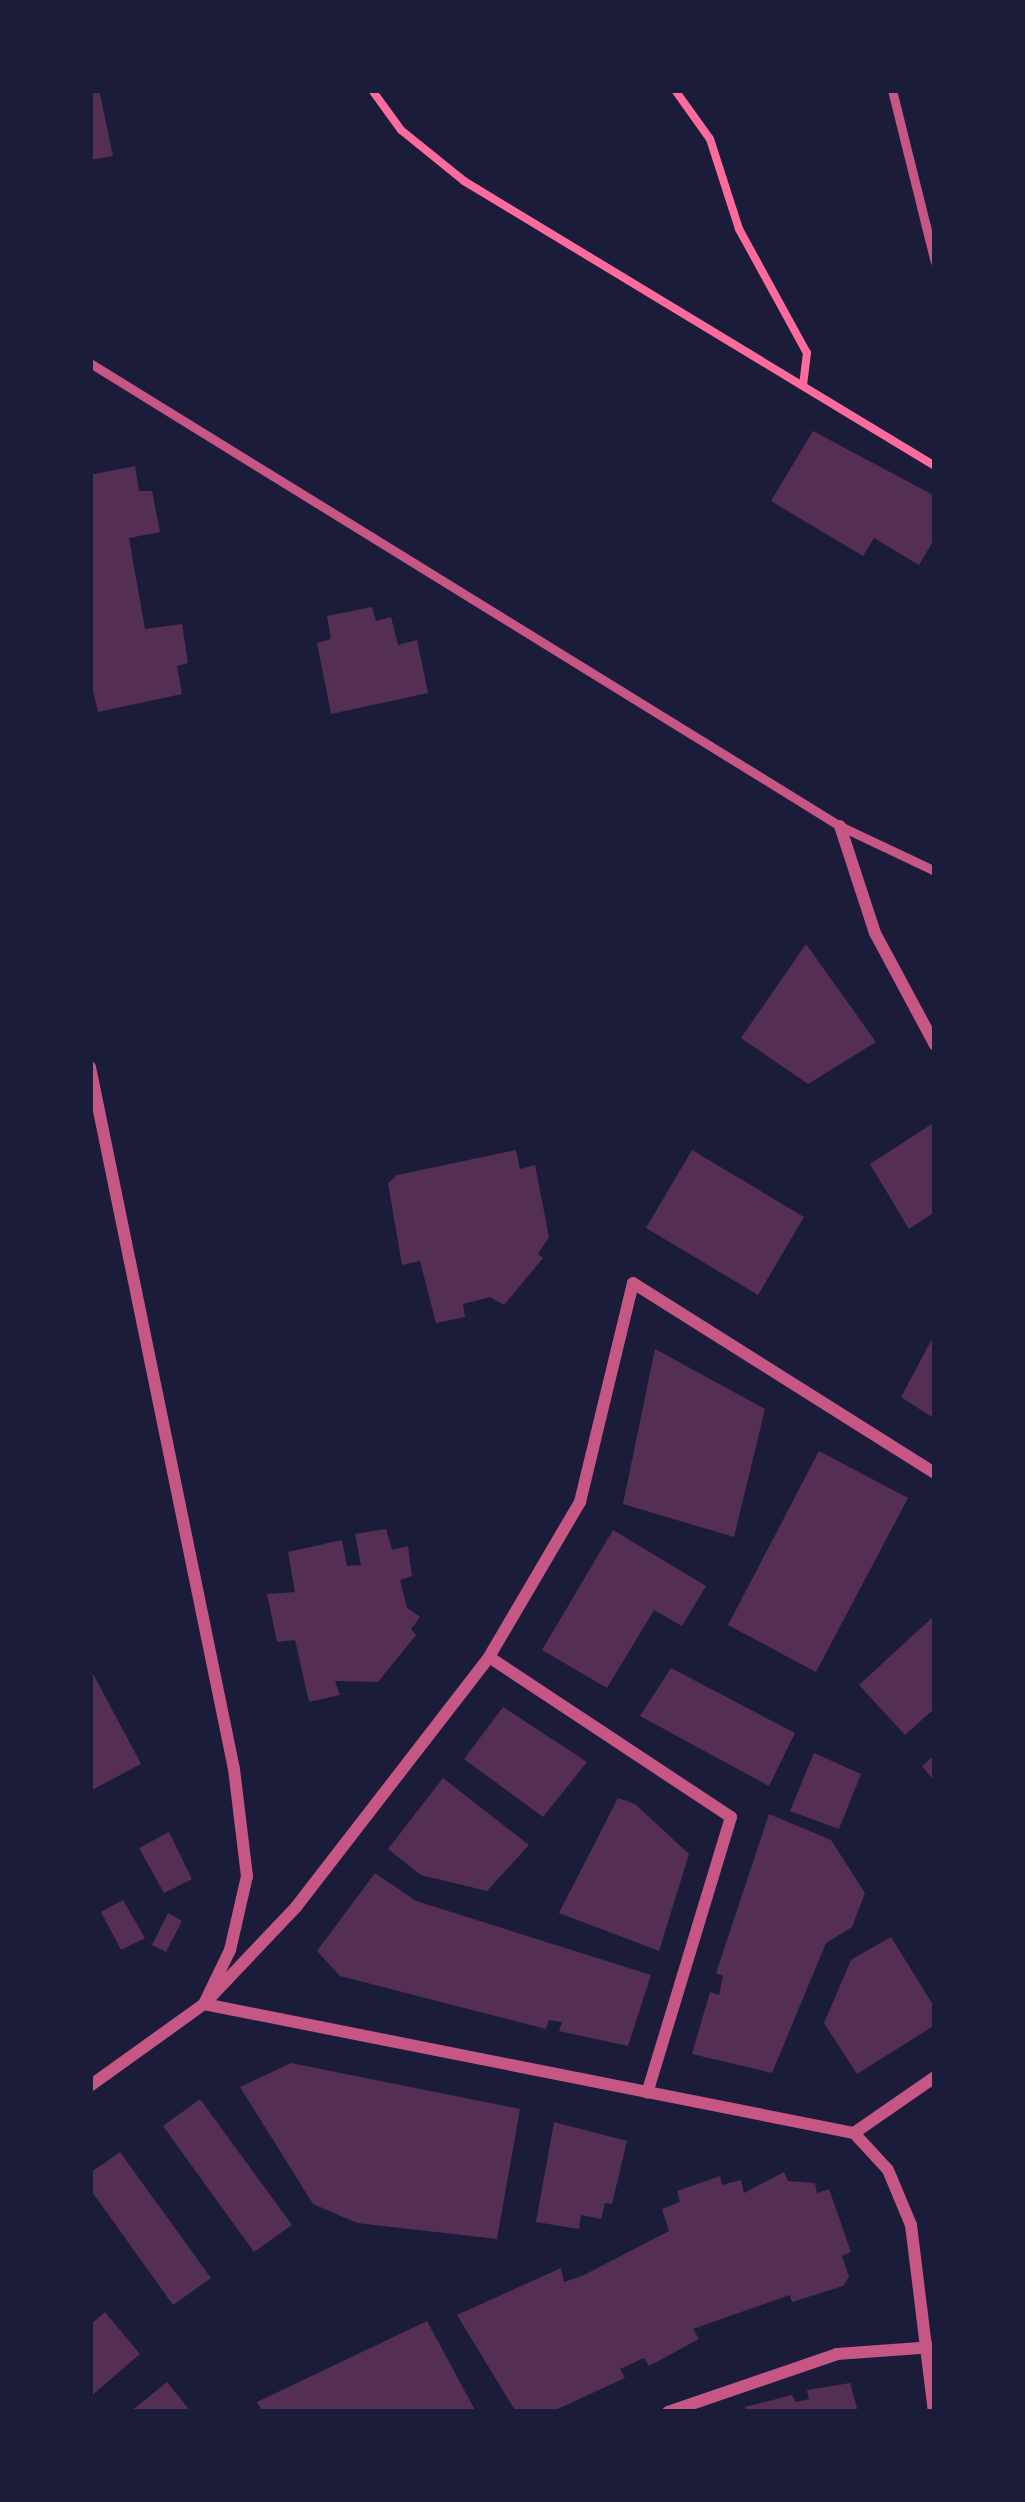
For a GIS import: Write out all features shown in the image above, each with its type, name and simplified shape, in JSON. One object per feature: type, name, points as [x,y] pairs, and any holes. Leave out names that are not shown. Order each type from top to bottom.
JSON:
[{"type":"street","points":[[840,826],[874,933],[935,1045]]},
{"type":"street","points":[[90,1066],[229,1746],[248,1876],[230,1950],[204,2004]]},
{"type":"street","points":[[90,2086],[204,2004],[296,1907],[489,1657],[580,1502],[633,1283],[935,1473]]},
{"type":"street","points":[[489,1657],[731,1817],[646,2093]]},
{"type":"street","points":[[204,2004],[854,2133],[888,2170],[911,2225],[931,2347],[934,2412]]},
{"type":"street","points":[[854,2133],[935,2077]]},
{"type":"street","points":[[668,2412],[837,2354],[931,2347]]},
{"type":"lane","points":[[892,90],[935,262]]},
{"type":"lane","points":[[90,363],[840,826],[935,871]]},
{"type":"path","points":[[372,90],[400,130],[464,181],[935,466]]},
{"type":"path","points":[[675,90],[710,139],[739,229],[807,353],[803,386]]},
{"type":"building","points":[[99,90],[113,156],[90,160],[90,92]]},
{"type":"building","points":[[813,431],[935,496],[935,538],[919,565],[874,538],[863,556],[771,501]]},
{"type":"building","points":[[135,466],[139,491],[152,491],[160,532],[129,538],[145,629],[182,624],[188,663],[177,666],[182,694],[98,712],[90,679],[90,475]]},
{"type":"building","points":[[372,607],[376,621],[391,617],[398,645],[417,640],[428,693],[331,714],[317,643],[331,639],[327,616]]},
{"type":"building","points":[[806,944],[876,1042],[808,1084],[741,1038]]},
{"type":"building","points":[[935,1122],[935,1212],[909,1229],[870,1164]]},
{"type":"building","points":[[516,1150],[520,1169],[535,1165],[549,1237],[538,1254],[543,1258],[504,1305],[490,1297],[463,1304],[465,1317],[436,1323],[420,1261],[402,1265],[388,1183],[397,1175]]},
{"type":"building","points":[[692,1150],[804,1217],[758,1295],[646,1228]]},
{"type":"building","points":[[932,1339],[935,1341],[935,1419],[901,1397]]},
{"type":"building","points":[[655,1349],[765,1409],[734,1537],[623,1504]]},
{"type":"building","points":[[819,1451],[908,1498],[816,1672],[728,1625]]},
{"type":"building","points":[[386,1529],[392,1550],[408,1546],[412,1576],[400,1580],[407,1608],[420,1617],[411,1629],[416,1635],[378,1682],[335,1681],[340,1695],[309,1702],[295,1640],[277,1642],[267,1594],[295,1592],[288,1552],[342,1540],[347,1566],[361,1565],[355,1534]]},
{"type":"building","points":[[613,1530],[706,1586],[682,1626],[654,1610],[607,1688],[542,1650]]},
{"type":"building","points":[[935,1615],[935,1708],[905,1735],[859,1685]]},
{"type":"building","points":[[90,1668],[141,1764],[90,1791]]},
{"type":"building","points":[[671,1668],[795,1733],[769,1786],[640,1716]]},
{"type":"building","points":[[503,1707],[587,1762],[543,1817],[464,1759]]},
{"type":"building","points":[[814,1753],[861,1774],[839,1829],[790,1811]]},
{"type":"building","points":[[935,1755],[935,1782],[922,1766]]},
{"type":"building","points":[[443,1778],[529,1845],[487,1891],[421,1875],[388,1849]]},
{"type":"building","points":[[618,1798],[635,1804],[689,1854],[659,1951],[559,1913]]},
{"type":"building","points":[[769,1814],[831,1840],[865,1893],[852,1927],[826,1943],[772,2073],[692,2054],[710,1992],[719,1995],[723,1976],[716,1973]]},
{"type":"building","points":[[169,1832],[192,1879],[164,1893],[139,1848]]},
{"type":"building","points":[[375,1873],[416,1901],[651,1975],[628,2046],[559,2031],[562,2022],[549,2020],[546,2029],[340,1976],[317,1951]]},
{"type":"building","points":[[123,1900],[145,1938],[121,1950],[101,1912]]},
{"type":"building","points":[[168,1913],[182,1921],[166,1952],[152,1945]]},
{"type":"building","points":[[891,1937],[935,2008],[935,2025],[857,2074],[824,2023],[851,1960]]},
{"type":"building","points":[[291,2063],[520,2109],[497,2239],[357,2223],[313,2204],[240,2087]]},
{"type":"building","points":[[200,2099],[292,2225],[254,2252],[163,2126]]},
{"type":"building","points":[[554,2122],[627,2141],[612,2204],[605,2203],[601,2219],[581,2215],[579,2229],[536,2222]]},
{"type":"building","points":[[120,2152],[211,2278],[173,2305],[90,2189],[90,2173]]},
{"type":"building","points":[[784,2172],[788,2181],[815,2183],[817,2193],[829,2189],[851,2252],[842,2256],[849,2277],[843,2286],[792,2302],[790,2295],[693,2329],[699,2339],[649,2366],[644,2358],[620,2369],[625,2378],[551,2412],[516,2412],[457,2315],[561,2268],[564,2282],[582,2276],[669,2231],[662,2209],[680,2202],[677,2191],[720,2176],[722,2185],[741,2180],[744,2193]]},
{"type":"building","points":[[105,2312],[140,2354],[90,2397],[90,2325]]},
{"type":"building","points":[[427,2321],[476,2412],[263,2412],[257,2402]]},
{"type":"building","points":[[167,2382],[191,2412],[130,2412]]},
{"type":"building","points":[[850,2383],[858,2412],[746,2412],[745,2407],[792,2395],[796,2402],[809,2399],[807,2390]]}]
